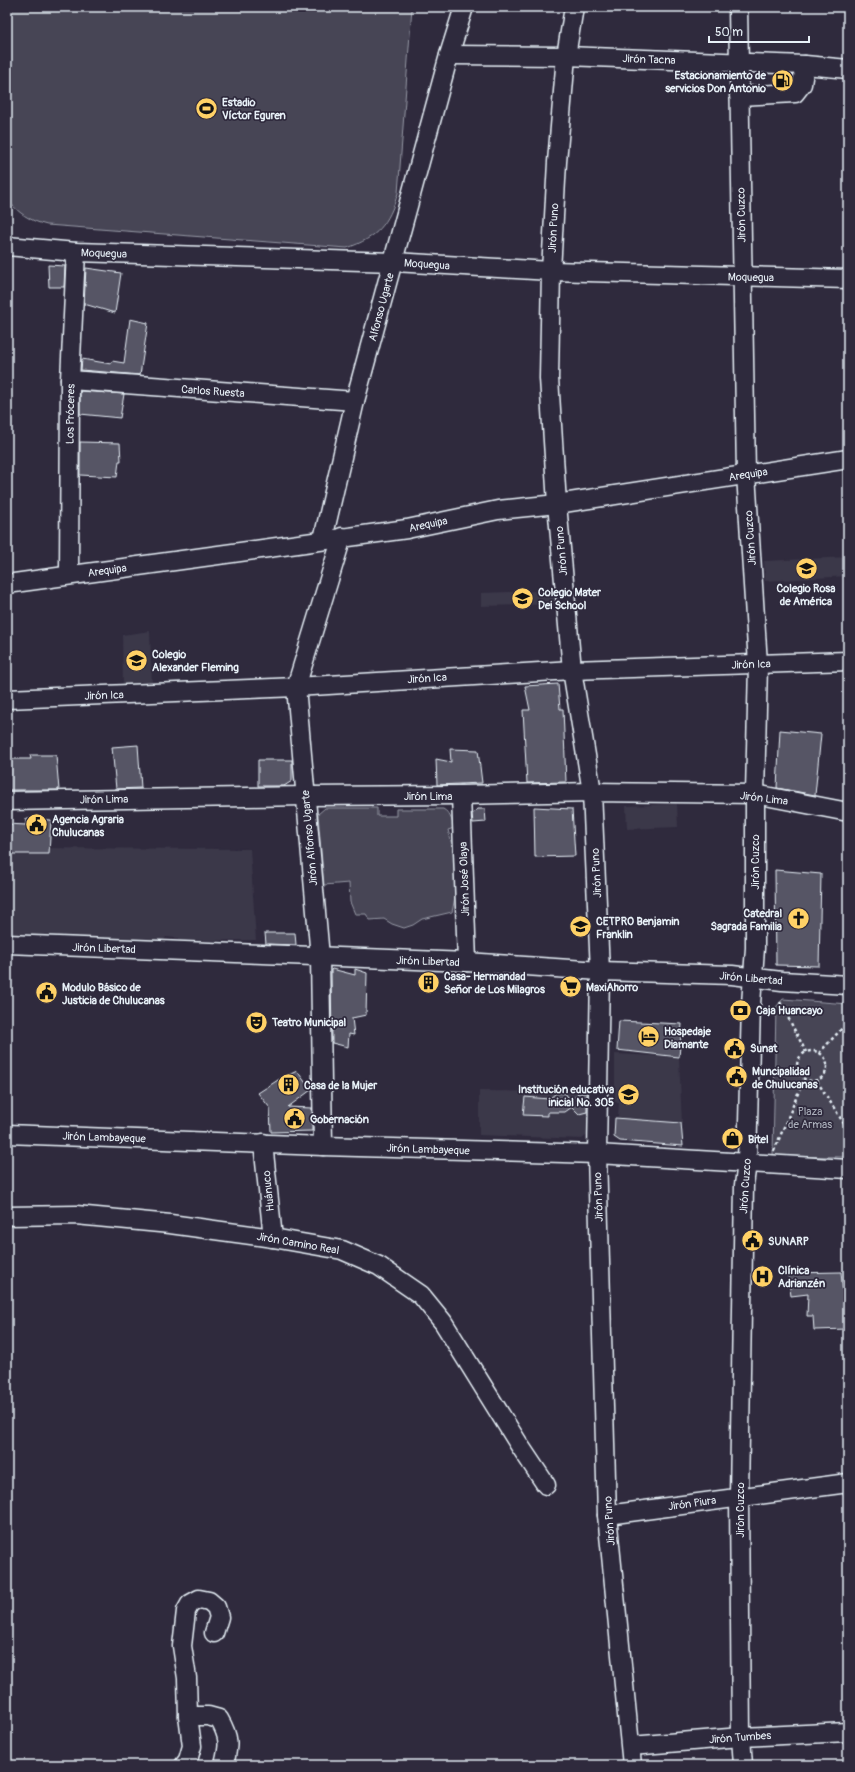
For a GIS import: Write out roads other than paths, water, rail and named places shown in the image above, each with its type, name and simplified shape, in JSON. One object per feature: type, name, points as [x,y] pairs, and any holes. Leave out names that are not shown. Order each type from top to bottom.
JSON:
[{"type":"street","name":"Alfonso Ugarte","points":[[324,539],[355,401],[394,262],[449,54],[464,7]]},
{"type":"street","name":"Jirón Puno","points":[[574,7],[566,56],[557,162],[551,272],[549,378],[557,504],[572,670],[592,792],[600,971],[597,1154],[607,1515],[632,1765]]},
{"type":"street","name":"Jirón Cuzco","points":[[738,7],[746,474],[758,664],[755,794],[755,948],[747,1163],[744,1185],[740,1497],[741,1736],[743,1765]]},
{"type":"street","name":"Jirón Tacna","points":[[449,54],[566,56],[805,65],[848,69]]},
{"type":"street","points":[[739,96],[795,93],[802,84],[805,65]]},
{"type":"street","name":"Moquegua","points":[[7,246],[76,252],[394,262],[551,272],[848,279]]},
{"type":"street","name":"Los Próceres","points":[[69,575],[70,380],[76,252]]},
{"type":"street","name":"Carlos Ruesta","points":[[70,380],[355,401]]},
{"type":"street","name":"Arequipa","points":[[7,584],[324,539],[407,529],[498,510],[557,504],[848,459]]},
{"type":"street","name":"Jirón Alfonso Ugarte","points":[[324,1146],[320,957],[296,686],[342,537]]},
{"type":"street","name":"Jirón Ica","points":[[7,699],[296,686],[572,670],[848,661]]},
{"type":"street","name":"Jirón Lima","points":[[7,801],[592,792],[755,794],[848,812]]},
{"type":"street","name":"Jirón José Olaya","points":[[461,795],[467,962]]},
{"type":"street","name":"Jirón Libertad","points":[[7,944],[467,962],[600,971],[732,974],[753,978],[848,985]]},
{"type":"street","name":"Jirón Lambayeque","points":[[7,1134],[263,1144],[597,1154],[848,1169]]},
{"type":"street","name":"Huánuco","points":[[263,1144],[273,1238]]},
{"type":"street","name":"Jirón Camino Real","points":[[7,1217],[76,1215],[170,1224],[273,1238],[342,1250],[379,1266],[397,1277],[420,1295],[442,1322],[546,1485]]},
{"type":"street","name":"Jirón Piura","points":[[607,1515],[848,1483]]},
{"type":"street","points":[[184,1765],[188,1760],[192,1746],[188,1716],[187,1678],[182,1646],[186,1611],[190,1604],[199,1599],[209,1601],[216,1607],[219,1617],[214,1633]]},
{"type":"street","points":[[188,1716],[208,1716],[219,1719],[223,1726],[229,1746],[224,1765]]},
{"type":"street","name":"Jirón Tumbes","points":[[631,1746],[741,1736],[848,1732]]},
{"type":"place","name":"Estacionamiento de servicios Don Antonio","points":[[782,81]]},
{"type":"place","name":"Estadio Víctor Eguren","points":[[206,108]]},
{"type":"place","name":"Colegio Rosa de América","points":[[806,568]]},
{"type":"place","name":"Colegio Mater Dei School","points":[[523,598]]},
{"type":"place","name":"Colegio Alexander Fleming","points":[[137,660]]},
{"type":"place","name":"Agencia Agraria Chulucanas","points":[[37,825]]},
{"type":"place","name":"Catedral Sagrada Familia","points":[[798,919]]},
{"type":"place","name":"CETPRO Benjamin Franklin","points":[[580,927]]},
{"type":"place","name":"Casa- Hermandad Señor de Los Milagros","points":[[429,982]]},
{"type":"place","name":"MaxiAhorro","points":[[570,987]]},
{"type":"place","name":"Modulo Básico de Justicia de Chulucanas","points":[[46,993]]},
{"type":"place","name":"Caja Huancayo","points":[[740,1010]]},
{"type":"place","name":"Teatro Municipal","points":[[256,1022]]},
{"type":"place","name":"Hospedaje Diamante","points":[[649,1037]]},
{"type":"place","name":"Sunat","points":[[735,1048]]},
{"type":"place","name":"Muncipalidad de Chulucanas","points":[[736,1077]]},
{"type":"place","name":"Casa de la Mujer","points":[[289,1085]]},
{"type":"place","name":"Institución educativa inicial No. 305","points":[[629,1095]]},
{"type":"place","name":"Gobernación","points":[[294,1119]]},
{"type":"place","name":"Bitel","points":[[733,1139]]},
{"type":"place","name":"SUNARP","points":[[753,1241]]},
{"type":"place","name":"Clínica Adrianzén","points":[[762,1276]]},
{"type":"park label","name":"Plaza de Armas","points":[[810,1117]]}]
